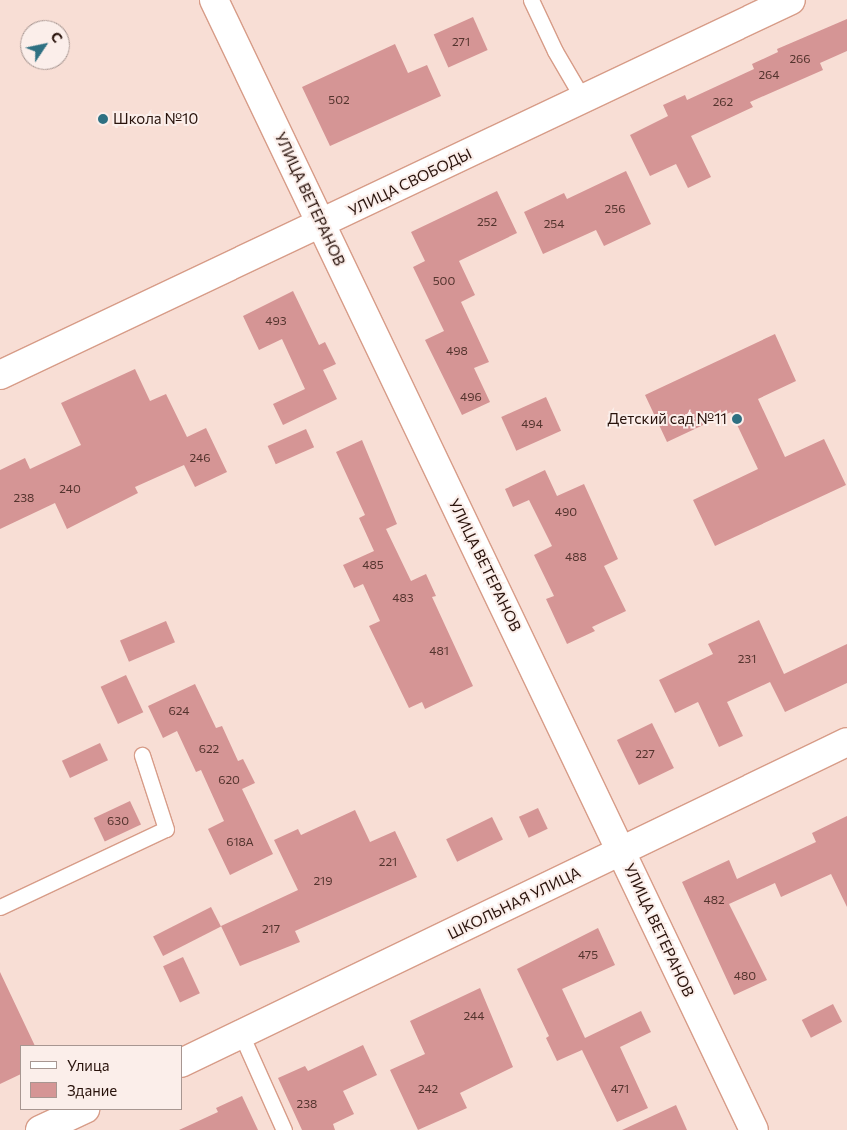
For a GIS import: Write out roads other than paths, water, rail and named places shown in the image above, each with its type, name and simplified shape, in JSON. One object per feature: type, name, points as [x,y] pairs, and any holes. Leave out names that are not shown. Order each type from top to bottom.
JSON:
[{"type":"street","name":"УЛИЦА ВЕТЕРАНОВ","points":[[214,0],[754,1130]]},
{"type":"street","name":"УЛИЦА СВОБОДЫ","points":[[0,375],[791,0]]},
{"type":"street","name":"ШКОЛЬНАЯ УЛИЦА","points":[[182,1063],[847,742]]},
{"type":"street","points":[[40,1130],[83,1110]]},
{"type":"lane","points":[[531,0],[554,51],[583,99]]},
{"type":"lane","points":[[0,907],[166,829],[142,755]]},
{"type":"lane","points":[[241,1034],[284,1130]]},
{"type":"place","name":"Школа №10","points":[[103,119]]},
{"type":"place","name":"Детский сад №11","points":[[737,419]]}]
